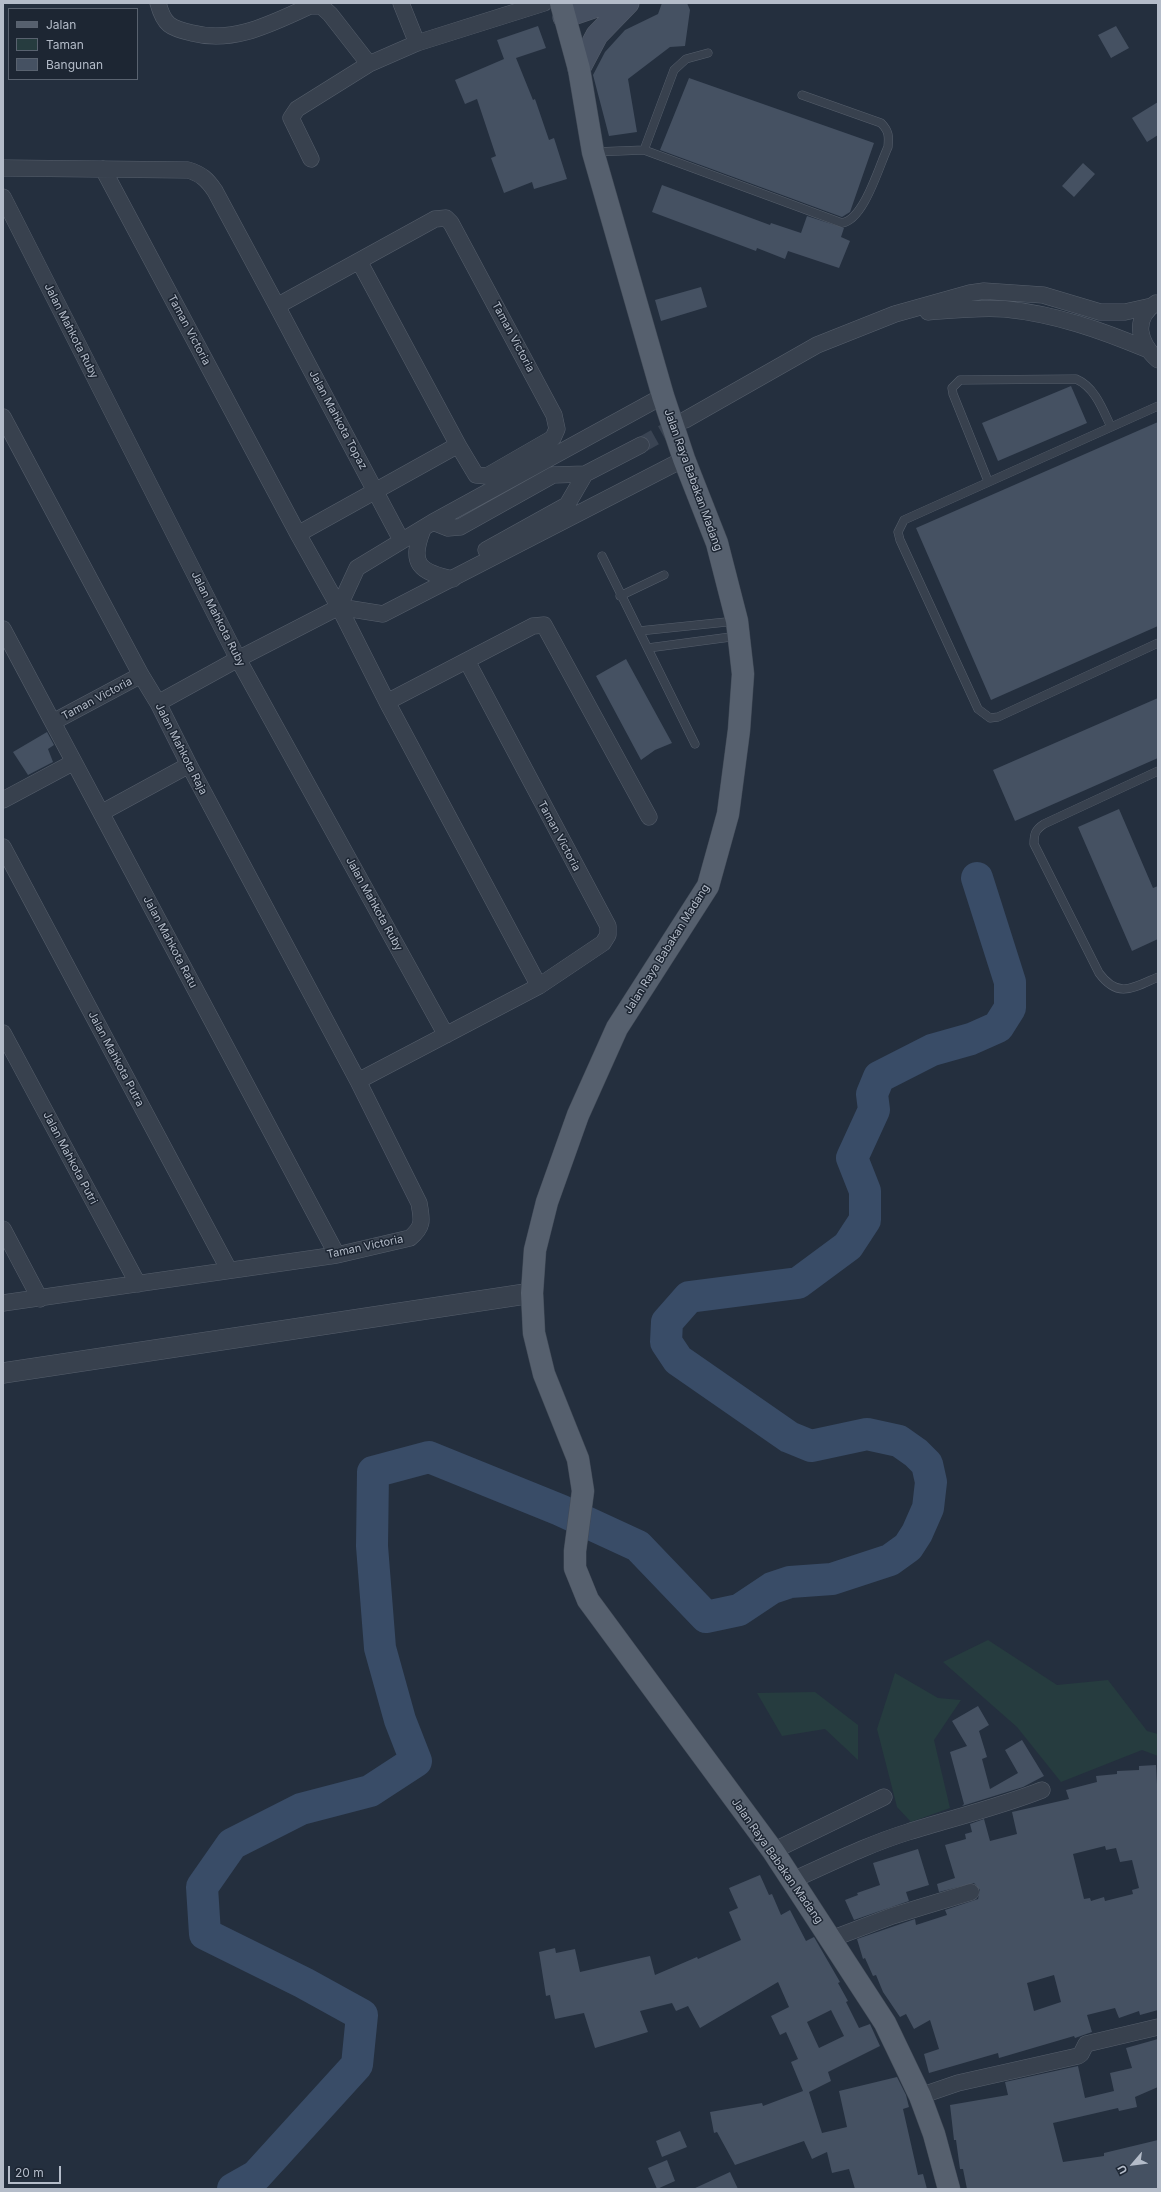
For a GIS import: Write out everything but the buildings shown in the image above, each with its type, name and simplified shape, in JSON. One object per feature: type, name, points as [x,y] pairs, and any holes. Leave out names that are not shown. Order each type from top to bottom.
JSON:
[{"type":"main road","points":[[563,10],[605,3]]},
{"type":"main road","points":[[579,69],[597,35],[628,3]]},
{"type":"main road","name":"Jalan Raya Babakan Madang","points":[[563,10],[579,69],[593,152],[663,396],[684,459],[717,543],[738,629],[742,674],[739,730],[728,814],[708,886],[616,1028],[578,1116],[547,1202],[535,1250],[532,1293],[534,1333],[544,1374],[578,1459],[583,1492],[575,1551],[575,1568],[588,1600],[773,1851],[885,2022],[920,2096],[934,2134],[949,2189]]},
{"type":"street","points":[[158,3],[162,16],[172,27],[196,34],[218,37],[249,31],[310,6],[321,6],[330,14],[370,64]]},
{"type":"street","points":[[401,3],[417,43]]},
{"type":"street","points":[[311,159],[293,125],[291,118],[297,109],[370,64],[417,43],[544,3]]},
{"type":"street","points":[[3,168],[188,170],[199,174],[207,180],[277,306]]},
{"type":"street","name":"Taman Victoria","points":[[103,169],[298,534],[339,607],[387,702],[538,986]]},
{"type":"street","name":"Jalan Mahkota Ruby","points":[[3,197],[238,659],[446,1035]]},
{"type":"street","name":"Taman Victoria","points":[[277,306],[435,219],[446,218],[451,222],[557,422],[556,435],[487,476],[482,477],[472,471],[359,261]]},
{"type":"street","points":[[685,420],[817,345],[895,314],[970,293],[984,291],[1043,295],[1100,312],[1125,312],[1155,304]]},
{"type":"street","points":[[1146,349],[1141,334],[1141,324],[1145,314],[1155,304]]},
{"type":"street","name":"Jalan Mahkota Topaz","points":[[277,306],[398,534]]},
{"type":"street","points":[[895,314],[954,310],[1004,309],[1045,315],[1103,331],[1146,349],[1158,360]]},
{"type":"street","points":[[339,607],[357,568],[428,526],[663,396]]},
{"type":"street","name":"Jalan Mahkota Raja","points":[[3,417],[141,675],[158,703],[189,765],[358,1081]]},
{"type":"street","points":[[298,534],[458,445]]},
{"type":"street","points":[[428,526],[460,528],[553,475],[585,474],[641,445]]},
{"type":"street","points":[[158,703],[238,659],[339,607],[383,614],[684,459]]},
{"type":"street","points":[[458,576],[474,558],[567,505],[585,474]]},
{"type":"street","points":[[428,526],[416,547],[419,563],[432,574],[458,576]]},
{"type":"street","points":[[387,702],[533,626],[544,625],[649,817]]},
{"type":"street","name":"Jalan Mahkota Ratu","points":[[3,629],[337,1255]]},
{"type":"street","name":"Taman Victoria","points":[[3,1303],[40,1299],[337,1255],[410,1238],[419,1230],[422,1218],[419,1203],[358,1081],[538,986],[603,943],[608,935],[608,926],[466,661]]},
{"type":"street","name":"Taman Victoria","points":[[53,722],[141,675]]},
{"type":"street","points":[[3,800],[74,762]]},
{"type":"street","points":[[101,812],[189,765]]},
{"type":"street","name":"Jalan Mahkota Putra","points":[[3,847],[230,1270]]},
{"type":"street","name":"Jalan Mahkota Putri","points":[[3,1033],[138,1284]]},
{"type":"street","points":[[3,1229],[40,1299]]},
{"type":"street","points":[[3,1373],[532,1293]]},
{"type":"street","points":[[793,1880],[860,1850],[907,1832],[960,1816],[1005,1805],[1042,1790]]},
{"type":"street","points":[[773,1851],[884,1797]]},
{"type":"street","points":[[831,1939],[892,1916],[971,1892]]},
{"type":"street","points":[[920,2096],[958,2083],[1078,2056],[1086,2044],[1158,2027]]},
{"type":"lane","points":[[644,150],[674,70],[686,59],[708,53]]},
{"type":"lane","points":[[593,152],[644,150],[842,224],[848,222],[859,212],[888,147],[889,137],[887,129],[881,123],[802,96]]},
{"type":"lane","points":[[988,481],[953,394],[952,388],[960,380],[1076,379],[1082,381],[1094,394],[1111,427]]},
{"type":"lane","points":[[1158,406],[904,520],[898,532],[900,540],[978,709],[983,715],[990,718],[998,717],[1158,643]]},
{"type":"lane","points":[[602,556],[620,596],[640,631],[695,744]]},
{"type":"lane","points":[[620,596],[664,574]]},
{"type":"lane","points":[[640,631],[738,629]]},
{"type":"lane","points":[[648,648],[738,629]]},
{"type":"lane","points":[[1158,771],[1044,824],[1038,828],[1034,835],[1034,844],[1099,973],[1106,983],[1115,989],[1124,990],[1158,977]]},
{"type":"green space","points":[[988,1640],[1057,1685],[1108,1680],[1147,1731],[1158,1734],[1158,1756],[1142,1750],[1061,1782],[1017,1727],[943,1662]]},
{"type":"green space","points":[[895,1673],[938,1698],[961,1700],[934,1740],[950,1808],[911,1822],[897,1807],[877,1729]]},
{"type":"green space","points":[[815,1692],[858,1725],[858,1760],[825,1729],[782,1736],[757,1693]]},
{"type":"waterway","points":[[233,2189],[256,2176],[357,2065],[362,2015],[304,1983],[205,1934],[202,1887],[232,1844],[301,1809],[370,1791],[416,1761],[400,1720],[380,1648],[372,1546],[373,1472],[429,1457],[560,1510],[638,1546],[706,1617],[739,1610],[772,1588],[790,1582],[832,1579],[890,1560],[908,1547],[917,1533],[928,1508],[931,1482],[927,1464],[916,1453],[899,1441],[867,1434],[811,1446],[789,1437],[678,1360],[666,1342],[667,1322],[689,1297],[798,1283],[848,1246],[865,1220],[865,1191],[852,1158],[874,1110],[872,1094],[879,1077],[932,1050],[971,1039],[998,1027],[1010,1008],[1010,982],[977,878]]},
{"type":"tunnel","points":[[641,445],[682,422]]}]
